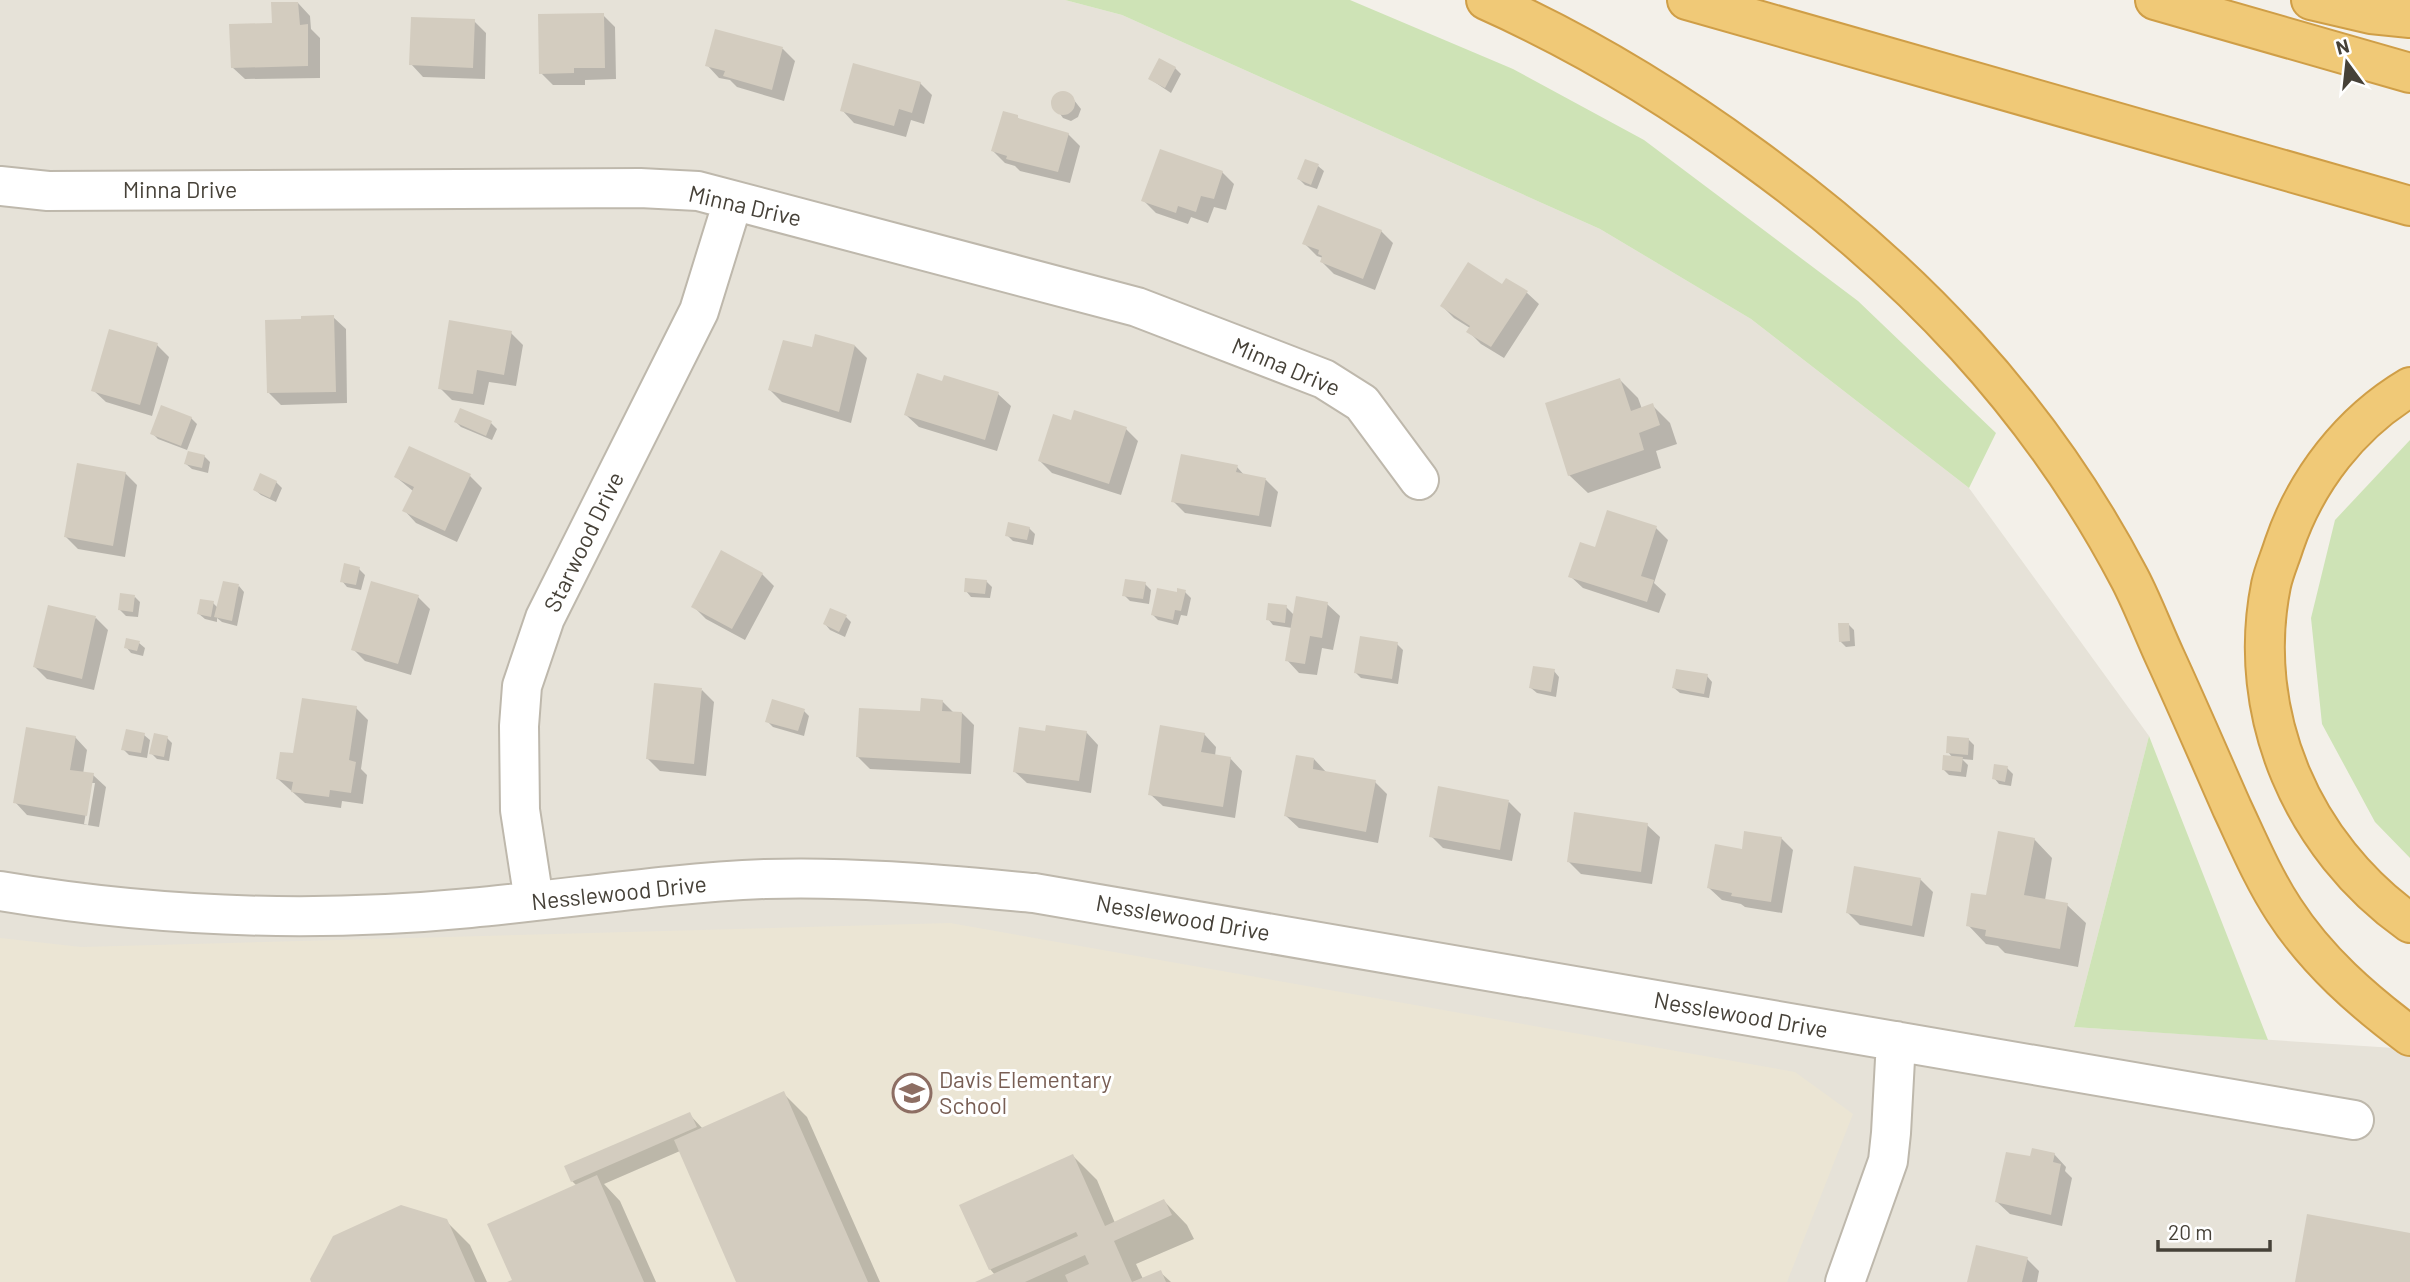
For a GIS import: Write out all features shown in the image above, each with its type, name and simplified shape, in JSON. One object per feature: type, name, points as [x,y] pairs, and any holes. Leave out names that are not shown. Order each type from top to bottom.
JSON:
[{"type":"highway","points":[[1486,0],[1629,74],[1720,133],[1788,183],[1878,257],[1967,345],[2052,451],[2131,581],[2255,859],[2284,911],[2325,963],[2365,1001],[2410,1036]]},
{"type":"highway","points":[[1687,0],[2410,206]]},
{"type":"highway","points":[[2155,0],[2410,73]]},
{"type":"highway","points":[[2311,0],[2371,14],[2410,18]]},
{"type":"highway","points":[[2410,387],[2372,413],[2333,454],[2308,490],[2291,524],[2271,583],[2265,639],[2265,680],[2274,730],[2295,785],[2314,821],[2337,854],[2393,911],[2410,923]]},
{"type":"street","name":"Minna Drive","points":[[0,186],[48,191],[640,188],[698,191],[1137,307],[1324,379],[1362,403],[1419,480]]},
{"type":"street","name":"Starwood Drive","points":[[534,901],[520,810],[519,726],[522,686],[545,618],[699,311],[733,201]]},
{"type":"street","name":"Nesslewood Drive","points":[[0,891],[162,911],[235,915],[352,915],[468,909],[666,886],[804,878],[890,880],[1034,893],[2354,1120]]},
{"type":"street","points":[[1844,1282],[1888,1161],[1892,1133],[1896,1041]]},
{"type":"shaded area","points":[[0,0],[1065,0],[1122,15],[1600,229],[1751,319],[1969,488],[2149,736],[2074,1027],[2410,1049],[2410,1282],[0,1282]]},
{"type":"shaded area","name":"Davis Elementary School","points":[[950,923],[1795,1072],[1853,1114],[1787,1282],[0,1282],[0,938],[81,947]]},
{"type":"green space","points":[[1065,0],[1350,0],[1513,69],[1644,140],[1858,301],[1996,433],[1969,488],[1751,319],[1600,229],[1122,15]]},
{"type":"green space","points":[[2410,440],[2410,858],[2375,822],[2322,724],[2311,618],[2335,520]]},
{"type":"green space","points":[[2149,736],[2268,1040],[2074,1027]]},
{"type":"building","points":[[271,2],[298,2],[300,25],[308,24],[308,66],[231,68],[229,24],[272,23]]},
{"type":"building","points":[[604,13],[605,68],[574,68],[574,73],[539,74],[538,14]]},
{"type":"building","points":[[411,17],[475,19],[473,68],[409,65]]},
{"type":"building","points":[[715,29],[783,47],[772,90],[723,76],[725,71],[705,66]]},
{"type":"building","points":[[1159,58],[1176,67],[1165,88],[1148,79]]},
{"type":"building","points":[[853,63],[921,82],[912,113],[899,109],[894,126],[840,111]]},
{"type":"building","points":[[1063,91],[1072,94],[1075,103],[1072,112],[1063,115],[1054,112],[1051,103],[1054,94]]},
{"type":"building","points":[[1003,111],[1069,133],[1058,172],[1006,159],[1007,156],[991,151]]},
{"type":"building","points":[[1160,149],[1223,171],[1214,199],[1201,196],[1196,212],[1178,206],[1176,213],[1141,201]]},
{"type":"building","points":[[1305,159],[1319,164],[1311,185],[1297,179]]},
{"type":"building","points":[[1318,205],[1382,230],[1363,279],[1320,262],[1322,256],[1318,254],[1319,250],[1302,244]]},
{"type":"building","points":[[1468,262],[1502,284],[1506,278],[1528,291],[1491,347],[1466,332],[1470,326],[1440,306]]},
{"type":"building","points":[[334,315],[336,392],[267,393],[265,320]]},
{"type":"building","points":[[449,320],[512,331],[504,375],[477,370],[473,394],[438,389]]},
{"type":"building","points":[[109,329],[158,343],[140,405],[91,391]]},
{"type":"building","points":[[815,334],[855,345],[839,412],[768,390],[783,340],[812,347]]},
{"type":"building","points":[[917,373],[942,381],[944,375],[999,392],[985,440],[904,415]]},
{"type":"building","points":[[1620,378],[1631,411],[1653,403],[1660,425],[1639,433],[1644,450],[1568,476],[1545,403]]},
{"type":"building","points":[[161,405],[192,417],[181,446],[150,434]]},
{"type":"building","points":[[460,408],[492,421],[486,436],[454,422]]},
{"type":"building","points":[[1074,410],[1127,427],[1109,484],[1038,461],[1053,414],[1071,420]]},
{"type":"building","points":[[409,446],[471,474],[445,531],[402,511],[414,487],[394,477]]},
{"type":"building","points":[[188,451],[205,455],[202,468],[184,464]]},
{"type":"building","points":[[1181,454],[1238,465],[1236,472],[1266,478],[1259,516],[1171,502]]},
{"type":"building","points":[[77,463],[126,472],[113,546],[64,537]]},
{"type":"building","points":[[260,473],[277,481],[270,498],[253,490]]},
{"type":"building","points":[[1607,510],[1657,526],[1641,576],[1654,580],[1647,602],[1568,577],[1580,542],[1595,547]]},
{"type":"building","points":[[1008,522],[1030,527],[1027,540],[1005,536]]},
{"type":"building","points":[[721,550],[763,573],[732,629],[691,607]]},
{"type":"building","points":[[344,563],[360,567],[356,585],[340,582]]},
{"type":"building","points":[[965,578],[987,580],[985,594],[964,592]]},
{"type":"building","points":[[1125,579],[1146,582],[1143,599],[1122,596]]},
{"type":"building","points":[[223,581],[239,584],[232,621],[214,617]]},
{"type":"building","points":[[371,581],[419,595],[398,664],[351,650]]},
{"type":"building","points":[[1157,588],[1177,592],[1177,588],[1186,590],[1181,611],[1175,610],[1173,620],[1151,615]]},
{"type":"building","points":[[120,593],[135,595],[133,612],[118,610]]},
{"type":"building","points":[[1296,596],[1328,602],[1322,638],[1310,636],[1305,664],[1285,661]]},
{"type":"building","points":[[200,599],[214,601],[211,617],[197,614]]},
{"type":"building","points":[[1268,603],[1287,605],[1285,623],[1266,620]]},
{"type":"building","points":[[48,605],[96,616],[82,679],[33,667]]},
{"type":"building","points":[[830,608],[847,615],[839,632],[823,624]]},
{"type":"building","points":[[1838,623],[1849,623],[1850,641],[1839,642]]},
{"type":"building","points":[[1360,636],[1398,642],[1392,679],[1354,673]]},
{"type":"building","points":[[126,638],[140,641],[137,651],[124,648]]},
{"type":"building","points":[[1533,666],[1555,669],[1551,692],[1529,688]]},
{"type":"building","points":[[1676,669],[1708,674],[1704,694],[1672,688]]},
{"type":"building","points":[[654,683],[702,688],[694,764],[646,759]]},
{"type":"building","points":[[302,698],[357,706],[349,760],[356,762],[351,793],[330,790],[329,797],[291,792],[293,782],[276,779],[280,752],[293,753]]},
{"type":"building","points":[[921,698],[943,700],[942,711],[962,712],[960,763],[856,757],[859,708],[920,711]]},
{"type":"building","points":[[772,699],[805,709],[798,731],[765,722]]},
{"type":"building","points":[[1046,725],[1087,731],[1079,781],[1013,772],[1019,727],[1045,731]]},
{"type":"building","points":[[1160,725],[1205,733],[1201,752],[1231,757],[1223,807],[1148,795]]},
{"type":"building","points":[[26,727],[76,736],[70,770],[94,773],[87,816],[13,803]]},
{"type":"building","points":[[126,729],[145,733],[141,753],[121,750]]},
{"type":"building","points":[[154,733],[168,736],[164,757],[149,754]]},
{"type":"building","points":[[1947,736],[1969,738],[1968,755],[1946,753]]},
{"type":"building","points":[[1296,755],[1314,758],[1313,769],[1376,780],[1366,832],[1284,816]]},
{"type":"building","points":[[1943,755],[1963,757],[1961,772],[1942,770]]},
{"type":"building","points":[[1994,764],[2008,766],[2005,782],[1992,779]]},
{"type":"building","points":[[1438,786],[1509,800],[1500,850],[1429,837]]},
{"type":"building","points":[[1574,812],[1648,823],[1641,872],[1567,862]]},
{"type":"building","points":[[1744,831],[1782,837],[1771,902],[1731,896],[1732,893],[1707,888],[1715,844],[1742,849]]},
{"type":"building","points":[[1998,831],[2035,838],[2024,895],[2068,903],[2060,949],[1985,936],[1986,930],[1966,926],[1971,893],[1986,895]]},
{"type":"building","points":[[1854,866],[1921,878],[1912,926],[1846,913]]},
{"type":"building","points":[[784,1091],[868,1282],[736,1282],[674,1140]]},
{"type":"building","points":[[690,1112],[697,1127],[571,1182],[564,1166]]},
{"type":"building","points":[[2032,1148],[2055,1153],[2053,1162],[2061,1164],[2051,1215],[1995,1202],[2006,1152],[2030,1156]]},
{"type":"building","points":[[1073,1154],[1105,1226],[1164,1199],[1172,1215],[1114,1241],[1132,1282],[1068,1282],[1065,1275],[1089,1264],[1085,1255],[1025,1282],[975,1282],[1078,1236],[1076,1232],[989,1270],[959,1205]]},
{"type":"building","points":[[597,1175],[644,1282],[507,1282],[512,1280],[487,1224]]},
{"type":"building","points":[[401,1205],[447,1219],[475,1282],[311,1282],[310,1279],[333,1236]]},
{"type":"building","points":[[2307,1214],[2410,1233],[2410,1282],[2295,1282]]},
{"type":"building","points":[[1976,1245],[2028,1257],[2022,1282],[1967,1282]]},
{"type":"building","points":[[1161,1270],[1166,1282],[1132,1282]]},
{"type":"place","name":"Davis Elementary School","points":[[912,1093]]}]
